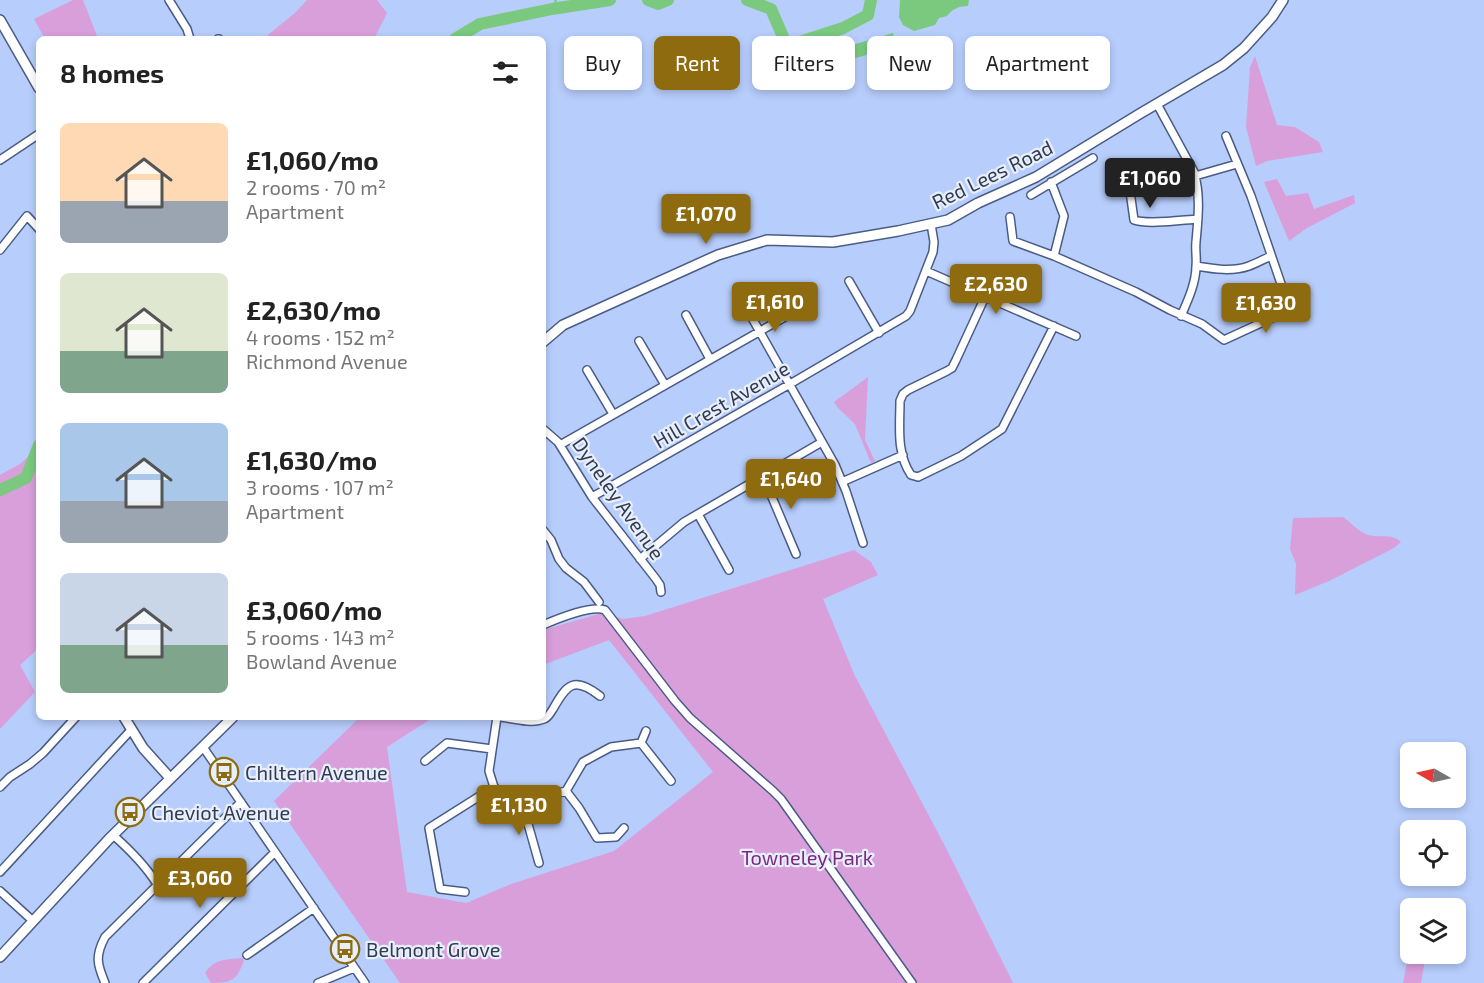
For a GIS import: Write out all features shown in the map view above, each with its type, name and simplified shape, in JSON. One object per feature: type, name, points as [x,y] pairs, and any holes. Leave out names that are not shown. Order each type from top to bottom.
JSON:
[{"type":"street","points":[[169,0],[187,28],[189,36]]},
{"type":"street","name":"Red Lees Road","points":[[546,340],[565,324],[718,255],[767,240],[833,242],[948,220],[978,203],[1036,177],[1205,77],[1244,48],[1272,17],[1283,0]]},
{"type":"street","points":[[0,20],[36,83]]},
{"type":"street","points":[[1157,104],[1196,176],[1199,206],[1195,249],[1196,266],[1191,292],[1182,315]]},
{"type":"street","points":[[0,158],[36,136]]},
{"type":"street","points":[[1226,136],[1251,196],[1290,310]]},
{"type":"street","points":[[1031,195],[1093,158]]},
{"type":"street","points":[[1196,176],[1237,164]]},
{"type":"street","points":[[1126,172],[1132,217],[1136,221],[1198,219]]},
{"type":"street","points":[[1051,182],[1064,216],[1054,256]]},
{"type":"street","points":[[0,250],[27,216],[36,226]]},
{"type":"street","points":[[1010,217],[1013,241],[1054,256],[1136,292],[1202,324],[1224,340],[1298,306]]},
{"type":"street","name":"Hill Crest Avenue","points":[[592,497],[906,316],[933,252],[934,242],[930,224]]},
{"type":"street","points":[[1196,266],[1236,269],[1272,256]]},
{"type":"street","points":[[926,271],[1077,336]]},
{"type":"street","points":[[849,281],[879,333]]},
{"type":"street","points":[[738,293],[822,442],[842,482],[863,543]]},
{"type":"street","points":[[985,297],[952,368],[908,390],[900,401],[900,448],[911,475],[918,477],[961,456],[1002,429],[1054,326]]},
{"type":"street","points":[[560,445],[806,304]]},
{"type":"street","points":[[686,315],[710,358]]},
{"type":"street","points":[[639,341],[664,385]]},
{"type":"street","points":[[587,370],[613,414]]},
{"type":"street","name":"Dyneley Avenue","points":[[546,431],[560,445],[592,497],[660,585],[661,592]]},
{"type":"street","points":[[640,559],[684,522],[822,442]]},
{"type":"street","points":[[842,482],[903,456]]},
{"type":"street","points":[[763,476],[796,554]]},
{"type":"street","points":[[698,514],[729,570]]},
{"type":"street","points":[[546,534],[559,559],[566,568],[584,582],[599,602]]},
{"type":"street","points":[[546,624],[593,609],[605,610],[690,718],[781,799],[912,983]]},
{"type":"street","points":[[546,718],[564,690],[575,684],[588,686],[600,696]]},
{"type":"street","points":[[0,787],[9,777],[43,753],[73,720]]},
{"type":"street","points":[[126,720],[143,748],[170,778]]},
{"type":"street","points":[[0,957],[113,835],[230,720]]},
{"type":"street","points":[[498,720],[489,771],[494,787],[504,796],[524,802],[566,791],[583,762],[611,747],[641,743]]},
{"type":"street","points":[[526,720],[542,720]]},
{"type":"street","points":[[0,873],[131,730]]},
{"type":"street","points":[[641,743],[646,731]]},
{"type":"street","points":[[425,761],[447,743],[492,749]]},
{"type":"street","points":[[641,743],[671,781]]},
{"type":"street","points":[[203,747],[365,983]]},
{"type":"street","points":[[465,892],[440,889],[429,828],[494,787]]},
{"type":"street","points":[[566,791],[597,838],[616,837],[624,828]]},
{"type":"street","points":[[105,983],[97,954],[105,937],[241,802]]},
{"type":"street","points":[[524,802],[539,863]]},
{"type":"street","points":[[113,835],[133,852],[158,884]]},
{"type":"street","points":[[143,983],[275,852]]},
{"type":"street","points":[[0,891],[33,921]]},
{"type":"street","points":[[247,955],[314,908]]},
{"type":"street","points":[[318,983],[354,968]]},
{"type":"green space","points":[[73,0],[83,0],[97,36],[43,36],[34,19]]},
{"type":"green space","points":[[307,0],[377,0],[387,13],[376,36],[267,36]]},
{"type":"green space","points":[[1255,56],[1277,125],[1295,127],[1319,142],[1323,152],[1267,161],[1256,166],[1246,127],[1250,67]]},
{"type":"green space","points":[[1277,179],[1286,196],[1308,193],[1314,209],[1354,195],[1355,203],[1307,228],[1289,241],[1264,182]]},
{"type":"green space","points":[[868,377],[865,440],[875,461],[871,463],[855,424],[834,402]]},
{"type":"green space","points":[[36,450],[36,651],[20,665],[35,692],[0,729],[0,475],[20,464]]},
{"type":"green space","points":[[1343,517],[1365,534],[1385,536],[1401,542],[1394,548],[1329,581],[1295,595],[1296,564],[1290,549],[1293,518]]},
{"type":"green space","name":"Towneley Park","points":[[854,550],[871,562],[878,575],[823,599],[855,676],[947,850],[1013,983],[400,983],[274,801],[357,720],[429,720],[387,747],[407,892],[466,903],[511,884],[614,851],[713,772],[609,640],[546,664],[546,629],[602,613],[623,619],[645,616]]},
{"type":"green space","points":[[243,958],[239,972],[229,981],[211,983],[205,973],[217,962]]},
{"type":"green space","points":[[1407,964],[1424,964],[1421,983],[1403,983]]},
{"type":"shaded area","points":[[900,0],[969,0],[968,6],[956,8],[947,16],[939,18],[935,25],[914,31],[903,25],[899,17]]},
{"type":"shaded area","points":[[867,41],[867,55],[855,58],[855,44]]},
{"type":"waterway","points":[[552,9],[556,0]]},
{"type":"waterway","points":[[460,36],[480,24],[610,0]]},
{"type":"waterway","points":[[648,0],[658,4],[668,0]]},
{"type":"waterway","points":[[747,0],[771,9],[787,46],[843,28],[868,15],[871,0]]},
{"type":"waterway","points":[[0,490],[26,478],[36,453]]},
{"type":"place","name":"Chiltern Avenue","points":[[224,772]]},
{"type":"place","name":"Cheviot Avenue","points":[[130,812]]},
{"type":"place","name":"Belmont Grove","points":[[345,949]]}]
